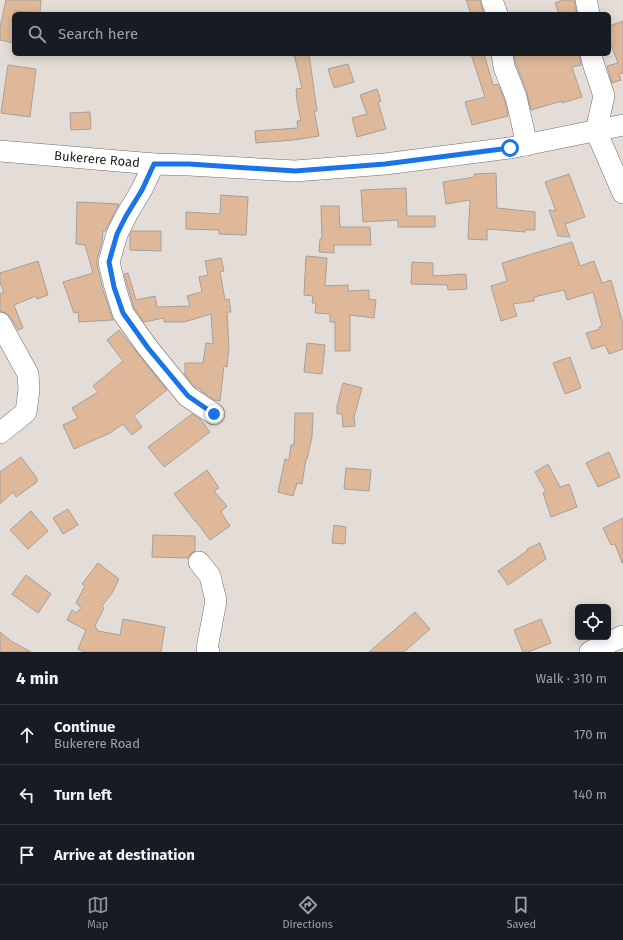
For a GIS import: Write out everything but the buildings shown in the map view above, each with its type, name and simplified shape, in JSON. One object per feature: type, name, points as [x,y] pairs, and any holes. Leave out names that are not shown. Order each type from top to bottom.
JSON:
[{"type":"street","points":[[492,0],[495,12]]},
{"type":"street","points":[[586,0],[589,12]]},
{"type":"street","points":[[502,56],[504,67],[516,97],[527,145]]},
{"type":"street","points":[[592,56],[593,63],[604,96],[596,131],[623,193]]},
{"type":"street","name":"Bukerere Road","points":[[0,151],[154,164],[189,164],[295,171],[385,164],[527,145],[623,125]]},
{"type":"street","points":[[154,164],[142,190],[117,234],[109,262],[114,287],[123,313],[148,348],[188,396],[214,414]]},
{"type":"street","points":[[0,323],[28,374],[29,390],[26,412],[0,432]]},
{"type":"street","points":[[200,562],[210,576],[216,601],[208,648],[209,652]]},
{"type":"street","points":[[590,652],[623,636]]},
{"type":"route","points":[[214,414],[188,396],[148,348],[123,313],[114,287],[109,262],[117,234],[142,190],[154,164],[189,164],[295,171],[385,164],[510,148]]}]
